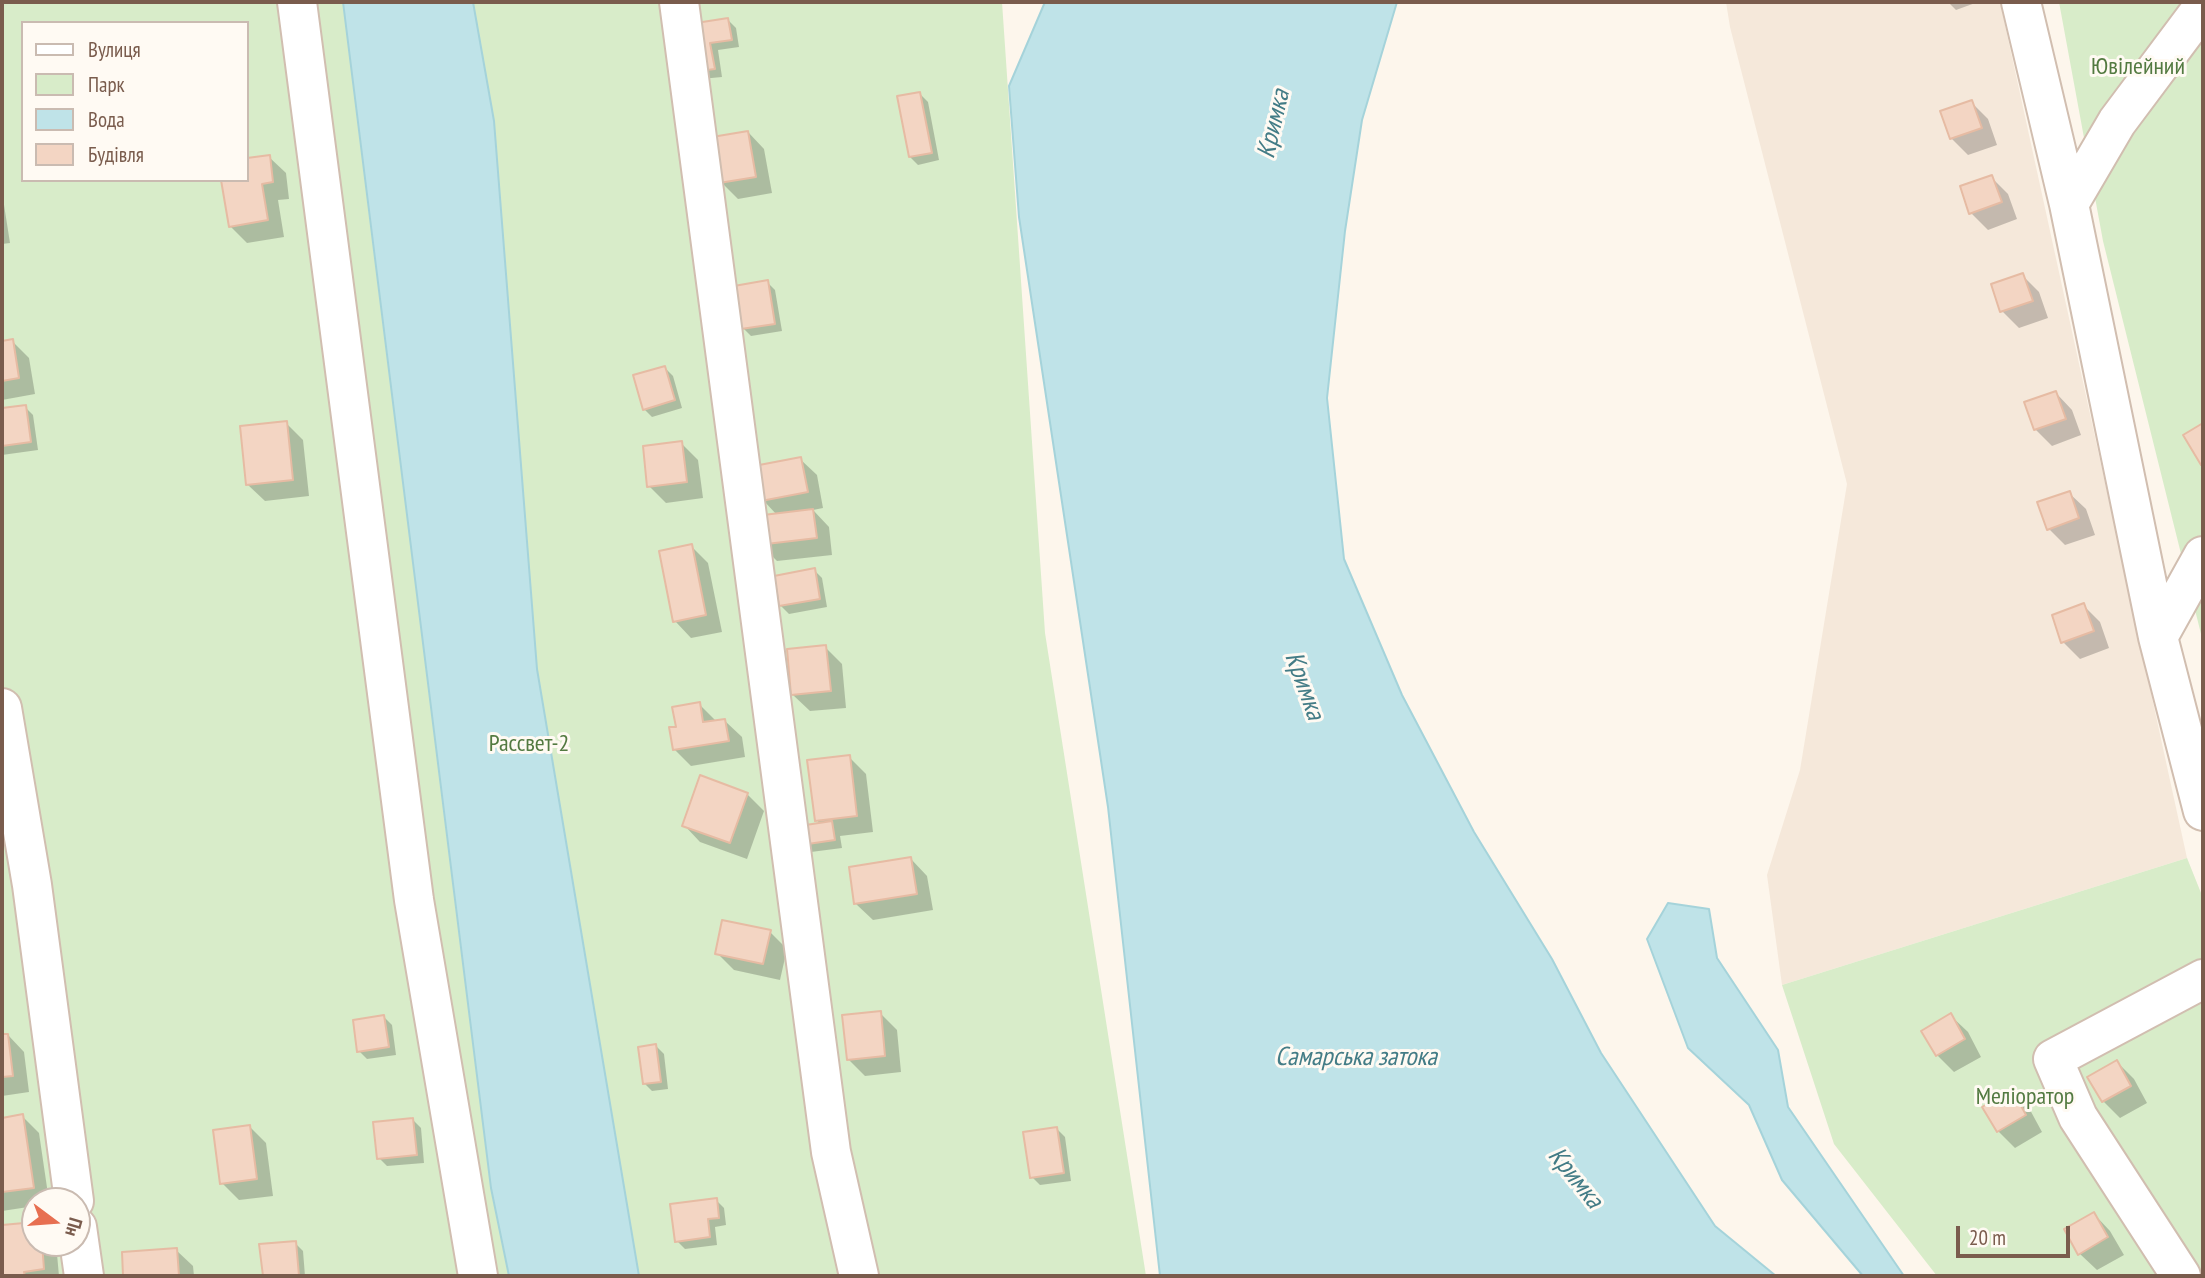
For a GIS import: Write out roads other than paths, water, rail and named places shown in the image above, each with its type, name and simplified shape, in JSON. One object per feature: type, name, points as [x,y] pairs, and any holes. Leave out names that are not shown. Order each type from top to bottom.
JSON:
[{"type":"street","points":[[297,2],[414,900],[478,1276]]},
{"type":"street","points":[[679,2],[831,1152],[859,1276]]},
{"type":"street","points":[[2021,2],[2069,204],[2158,637],[2203,811]]},
{"type":"street","points":[[2069,204],[2117,122],[2203,7]]},
{"type":"street","points":[[2158,637],[2203,556]]},
{"type":"street","points":[[2,708],[32,886],[72,1187]]},
{"type":"street","points":[[2181,1276],[2078,1117],[2053,1059],[2203,979]]},
{"type":"street","points":[[81,1257],[84,1276]]},
{"type":"water","points":[[343,2],[473,2],[494,121],[537,669],[639,1276],[509,1276],[491,1188]]},
{"type":"water","name":"Самарська затока","points":[[1045,2],[1397,2],[1362,120],[1345,231],[1327,398],[1344,559],[1402,695],[1474,832],[1552,959],[1601,1053],[1715,1226],[1776,1276],[1160,1276],[1108,807],[1019,217],[1009,86]]},
{"type":"water","points":[[1668,903],[1709,909],[1717,958],[1778,1050],[1788,1107],[1904,1276],[1863,1276],[1782,1180],[1749,1105],[1688,1048],[1647,939]]},
{"type":"park label","name":"Ювілейний","points":[[2138,67]]},
{"type":"park label","name":"Рассвет-2","points":[[529,744]]},
{"type":"park label","name":"Меліоратор","points":[[2025,1097]]},
{"type":"water label","name":"Кримка","points":[[1274,124]]},
{"type":"water label","name":"Кримка","points":[[1304,686]]},
{"type":"water label","name":"Кримка","points":[[1575,1178]]}]
